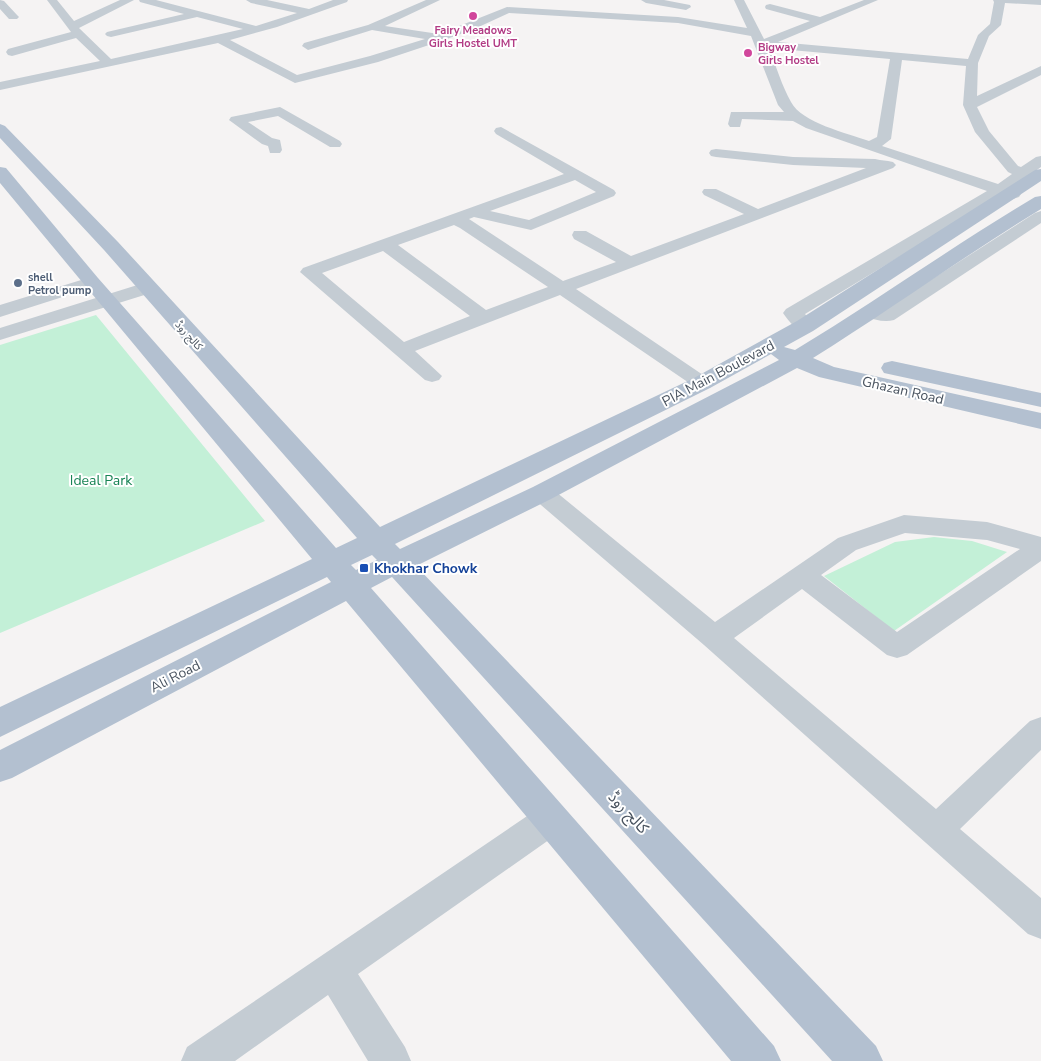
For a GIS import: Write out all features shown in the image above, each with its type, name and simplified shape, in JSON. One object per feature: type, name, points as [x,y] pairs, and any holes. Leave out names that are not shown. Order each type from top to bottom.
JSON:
[{"type":"main road","name":"کالج روڈ","points":[[0,129],[111,246],[386,552],[862,1061]]},
{"type":"main road","name":"PIA Main Boulevard","points":[[386,552],[542,493],[794,360],[805,336],[1035,171]]},
{"type":"main road","points":[[0,172],[91,282],[759,1061]]},
{"type":"main road","name":"PIA Main Boulevard","points":[[386,552],[770,347],[871,313],[980,238],[1041,201]]},
{"type":"main road","name":"Ghazan Road","points":[[805,336],[848,358],[1041,400]]},
{"type":"main road","name":"Ghazan Road","points":[[770,347],[794,360],[827,372],[1041,421]]},
{"type":"main road","points":[[0,723],[342,574],[386,552]]},
{"type":"main road","name":"Ali Road","points":[[0,767],[342,574]]},
{"type":"street","points":[[52,0],[70,28],[109,63]]},
{"type":"street","points":[[12,52],[70,28],[129,0]]},
{"type":"street","points":[[144,0],[258,30]]},
{"type":"street","points":[[251,0],[311,12]]},
{"type":"street","points":[[0,86],[258,30],[343,0]]},
{"type":"street","points":[[387,30],[321,49],[314,49],[304,44],[372,26],[435,0]]},
{"type":"street","points":[[646,0],[702,9]]},
{"type":"street","points":[[758,39],[821,20],[873,0]]},
{"type":"street","points":[[1035,171],[1013,169],[982,132],[970,105],[972,63],[984,35],[995,25],[1005,0],[1041,2]]},
{"type":"street","points":[[735,2],[748,17],[785,105],[796,117],[871,146],[896,162]]},
{"type":"street","points":[[0,3],[14,17]]},
{"type":"street","points":[[572,3],[593,4],[678,20],[758,39],[972,63]]},
{"type":"street","points":[[770,7],[821,20]]},
{"type":"street","points":[[220,39],[295,79],[374,59],[440,38],[468,28],[506,10],[678,20]]},
{"type":"street","points":[[111,34],[199,13]]},
{"type":"street","points":[[729,14],[748,17]]},
{"type":"street","points":[[273,25],[287,33]]},
{"type":"street","points":[[372,26],[440,38]]},
{"type":"street","points":[[871,146],[884,139],[897,55]]},
{"type":"street","points":[[970,105],[1041,70]]},
{"type":"street","points":[[275,150],[275,143],[236,120],[280,111],[335,144]]},
{"type":"street","points":[[735,124],[736,115],[796,117]]},
{"type":"street","points":[[472,212],[531,225],[608,193],[574,176],[572,171],[501,131]]},
{"type":"street","points":[[716,153],[822,163],[896,162],[1006,192]]},
{"type":"street","points":[[736,168],[762,158]]},
{"type":"street","points":[[401,350],[896,162]]},
{"type":"street","points":[[432,376],[309,272],[574,176]]},
{"type":"street","points":[[710,192],[757,214]]},
{"type":"street","points":[[871,313],[887,316],[1041,216]]},
{"type":"street","points":[[454,218],[466,224],[702,383]]},
{"type":"street","points":[[580,235],[630,263]]},
{"type":"street","points":[[385,244],[484,317]]},
{"type":"street","points":[[0,311],[91,282]]},
{"type":"street","points":[[0,334],[147,288]]},
{"type":"street","points":[[542,493],[714,637],[1041,920]]},
{"type":"street","points":[[714,637],[847,544],[904,524],[987,532],[1041,547]]},
{"type":"street","points":[[802,575],[896,647],[1041,547]]},
{"type":"street","points":[[937,830],[1041,730]]},
{"type":"street","points":[[201,1061],[551,819]]},
{"type":"street","points":[[334,969],[391,1061]]},
{"type":"green space","name":"Ideal Park","points":[[96,315],[265,521],[0,633],[0,345]]},
{"type":"green space","points":[[934,537],[972,541],[1007,552],[894,631],[824,576],[895,542]]},
{"type":"place","name":"Fairy Meadows Girls Hostel UMT","points":[[473,16]]},
{"type":"place","name":"Bigway Girls Hostel","points":[[748,53]]},
{"type":"place","name":"shell Petrol pump","points":[[18,283]]},
{"type":"place","name":"Khokhar Chowk","points":[[364,568]]}]
